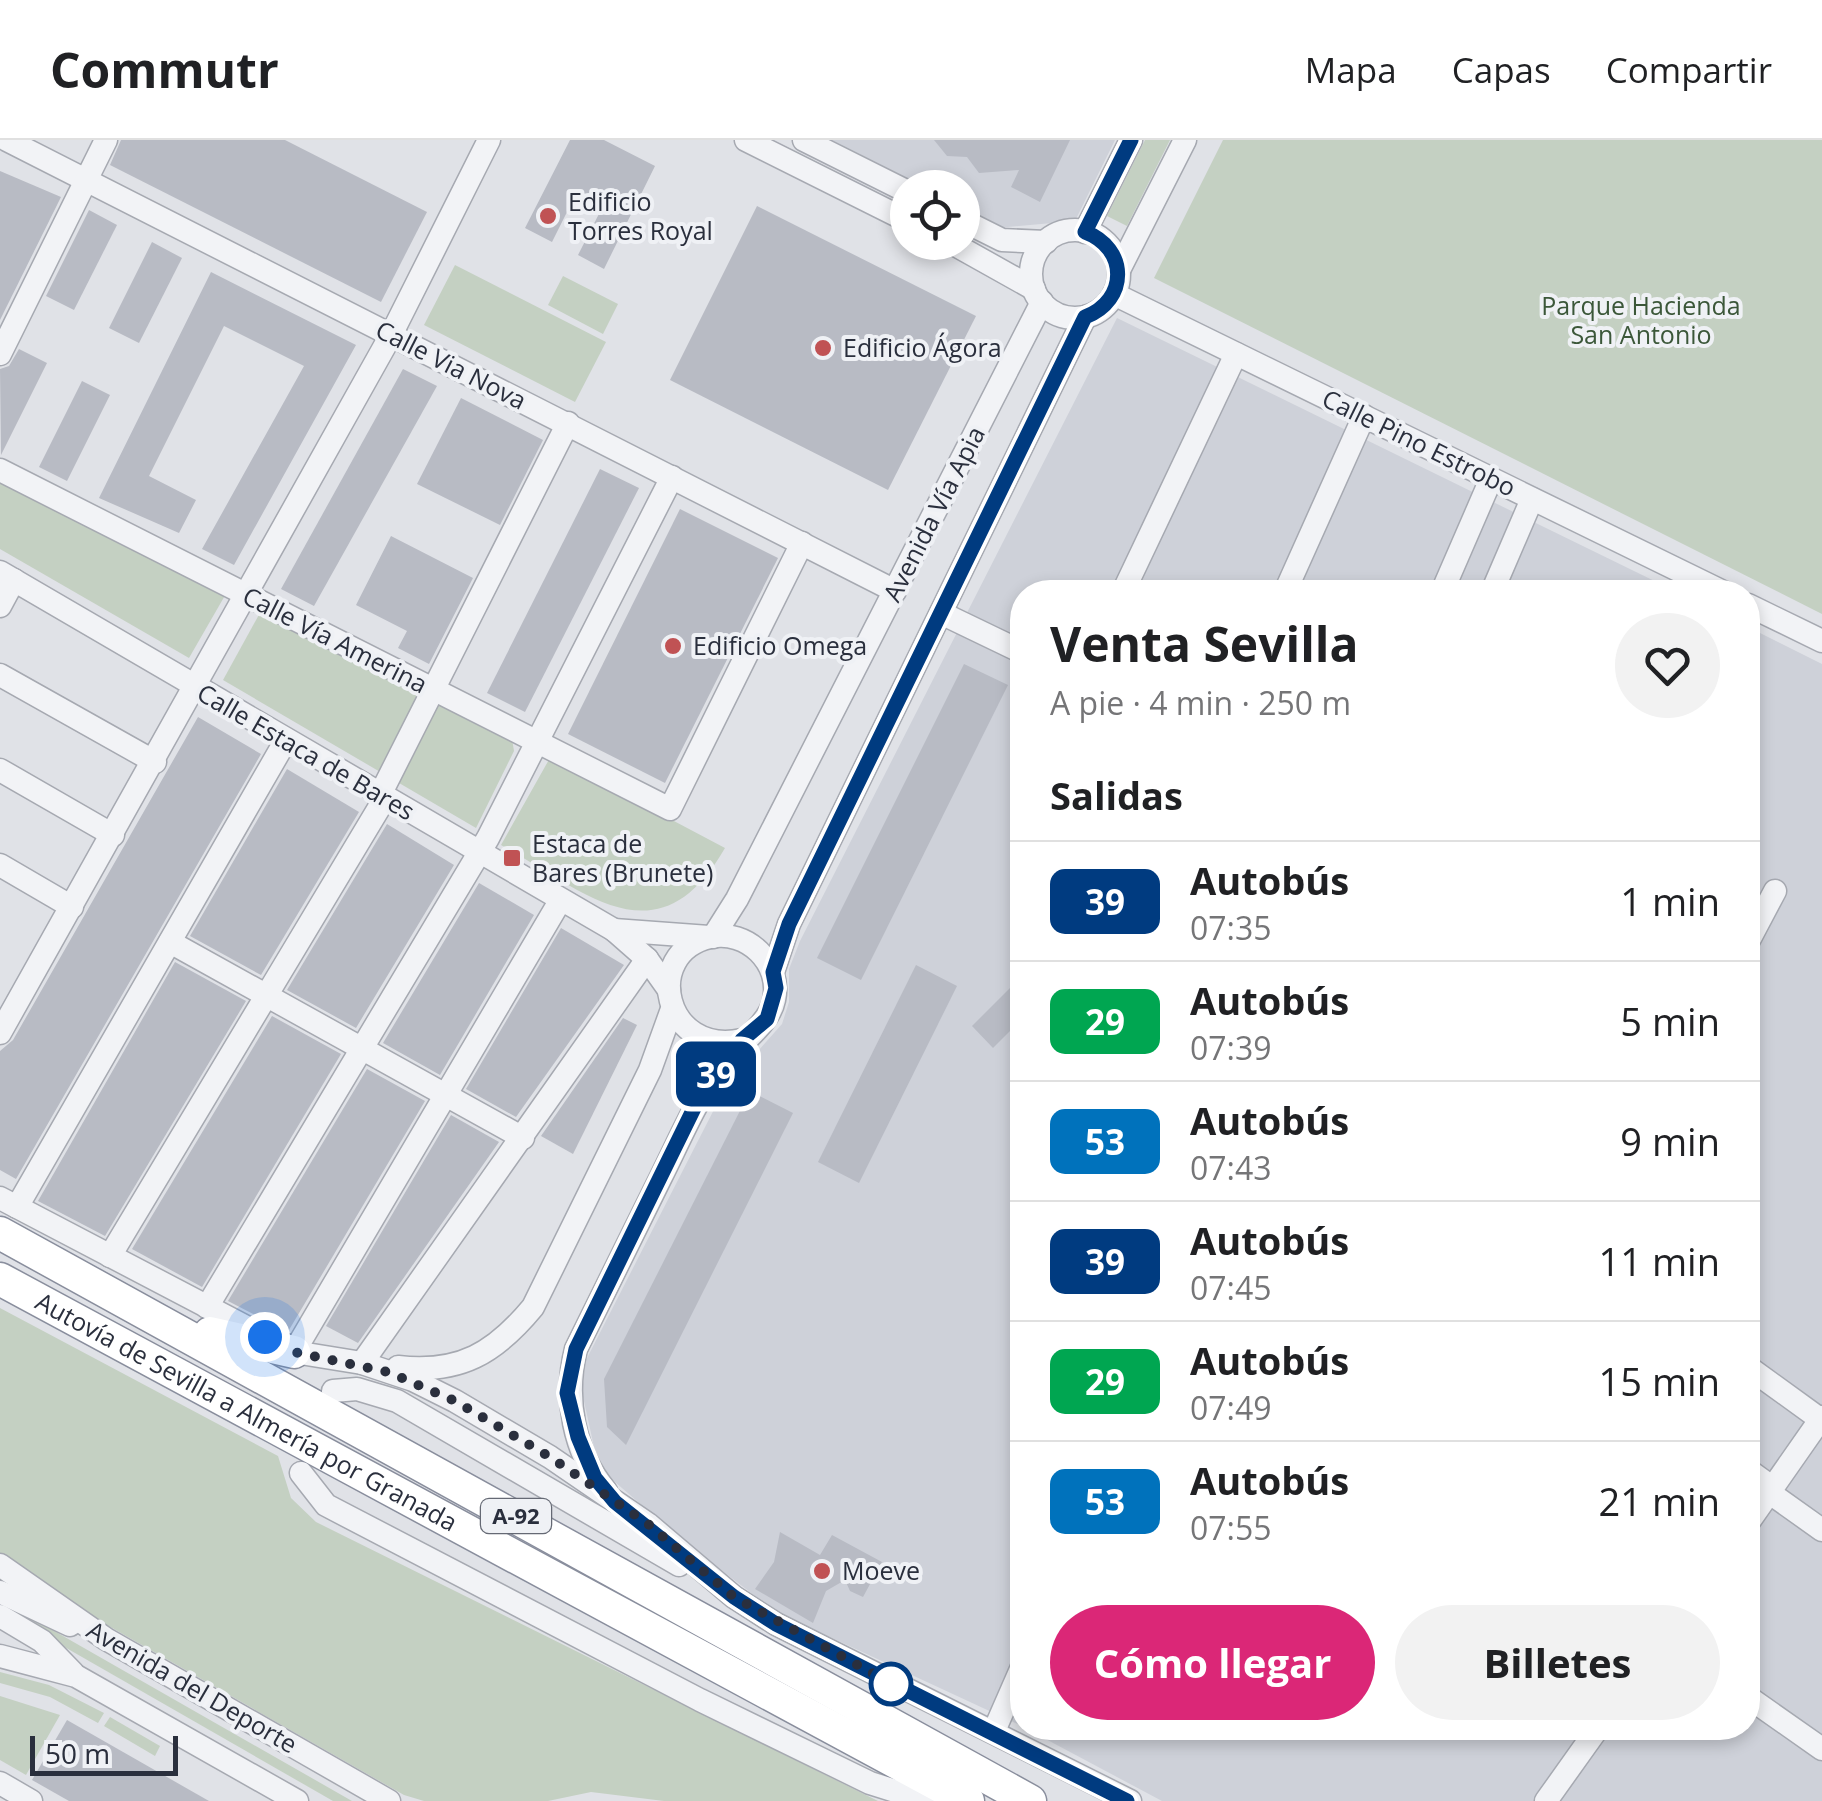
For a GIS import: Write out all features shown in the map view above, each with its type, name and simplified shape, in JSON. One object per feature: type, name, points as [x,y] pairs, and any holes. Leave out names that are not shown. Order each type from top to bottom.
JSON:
[{"type":"highway","name":"Autovía de Sevilla a Almería por Granada","points":[[6,1212],[170,1324],[1030,1801]]},
{"type":"highway","name":"Autovía de Sevilla a Almería por Granada","points":[[0,1279],[968,1801]]},
{"type":"highway","points":[[0,1290],[110,1338]]},
{"type":"highway","points":[[170,1324],[294,1352]]},
{"type":"highway","points":[[800,1713],[928,1801]]},
{"type":"street","name":"Calle Via Nova","points":[[7,140],[895,591]]},
{"type":"street","points":[[0,354],[106,140]]},
{"type":"street","points":[[0,1033],[391,335],[489,140]]},
{"type":"street","points":[[746,140],[890,212]]},
{"type":"street","points":[[804,140],[890,183]]},
{"type":"street","points":[[1085,232],[1131,140]]},
{"type":"street","points":[[979,260],[1038,296],[1062,316],[1085,317],[1097,312],[1117,282],[1185,140]]},
{"type":"street","points":[[980,229],[1002,240],[1046,242],[1071,230],[1085,232],[1108,246],[1117,282]]},
{"type":"street","points":[[1038,296],[1032,264],[1046,242]]},
{"type":"street","name":"Calle Pino Estrobo","points":[[1117,282],[1236,354],[1698,580]]},
{"type":"street","name":"Avenida Vía Apia","points":[[711,937],[895,591],[1038,296]]},
{"type":"street","name":"Avenida Vía Apia","points":[[773,972],[789,924],[1085,317]]},
{"type":"street","points":[[1136,580],[1236,354]]},
{"type":"street","points":[[1289,580],[1364,416]]},
{"type":"street","points":[[110,1256],[382,797],[568,423]]},
{"type":"street","name":"Calle Vía Amerina","points":[[0,470],[670,809],[802,543]]},
{"type":"street","points":[[207,1307],[476,852],[488,838],[672,477]]},
{"type":"street","points":[[1447,580],[1491,479]]},
{"type":"street","points":[[1497,580],[1532,499]]},
{"type":"street","points":[[0,606],[7,576]]},
{"type":"street","name":"Calle Estaca de Bares","points":[[7,576],[614,930],[647,959],[670,1000]]},
{"type":"street","points":[[1760,611],[1822,641]]},
{"type":"street","points":[[941,613],[1010,646]]},
{"type":"street","points":[[0,675],[155,762]]},
{"type":"street","points":[[286,740],[170,942],[6,1212],[110,1256],[294,1352],[362,1363],[442,1368],[478,1357],[507,1338],[541,1290],[650,1070],[680,957],[711,937],[740,939],[754,947],[773,972],[776,988],[767,1019],[742,1040],[700,1096],[576,1349],[567,1393],[578,1437],[595,1478],[615,1502]]},
{"type":"street","points":[[0,770],[113,835]]},
{"type":"street","points":[[0,865],[72,907]]},
{"type":"street","points":[[1760,919],[1775,891]]},
{"type":"street","points":[[294,1352],[560,901]]},
{"type":"street","name":"Calle Estaca de Bares","points":[[614,930],[711,937]]},
{"type":"street","points":[[170,942],[524,1138]]},
{"type":"street","points":[[362,1363],[647,959]]},
{"type":"street","points":[[670,1000],[693,1035],[726,1043],[742,1040]]},
{"type":"street","points":[[362,1363],[455,1401],[615,1502],[734,1597]]},
{"type":"street","points":[[1760,1375],[1821,1418],[1760,1506]]},
{"type":"street","points":[[333,1391],[357,1389],[397,1401],[734,1597],[928,1703],[1010,1739]]},
{"type":"street","points":[[300,1473],[326,1505],[700,1700],[870,1782],[928,1801]]},
{"type":"street","points":[[1760,1480],[1822,1530]]},
{"type":"street","name":"Avenida del Deporte","points":[[0,1565],[106,1639],[389,1801]]},
{"type":"street","points":[[0,1592],[106,1639]]},
{"type":"street","points":[[0,1616],[42,1640],[76,1676]]},
{"type":"street","name":"Avenida del Deporte","points":[[0,1656],[76,1676],[297,1801]]},
{"type":"street","points":[[994,1731],[1010,1695]]},
{"type":"street","points":[[1760,1705],[1822,1749]]},
{"type":"street","points":[[1011,1740],[1124,1799]]},
{"type":"street","points":[[1546,1801],[1589,1740]]},
{"type":"street","points":[[0,1783],[31,1801]]},
{"type":"shaded area","points":[[822,140],[1115,140],[1075,221],[997,228],[980,220],[980,170],[890,170],[890,174]]},
{"type":"shaded area","points":[[1117,318],[1652,580],[1010,580],[1010,1720],[776,1612],[683,1541],[607,1475],[594,1447],[582,1392],[586,1360],[725,1088],[782,1024],[789,1002],[789,969]]},
{"type":"shaded area","points":[[1760,633],[1822,664],[1822,1801],[1162,1801],[1048,1740],[1760,1740]]},
{"type":"green space","points":[[1145,140],[1170,140],[1127,226],[1107,216]]},
{"type":"green space","name":"Parque Hacienda San Antonio","points":[[1223,140],[1822,140],[1822,614],[1760,580],[1154,278]]},
{"type":"green space","points":[[455,265],[606,342],[575,402],[424,325]]},
{"type":"green space","points":[[563,276],[618,304],[603,334],[548,305]]},
{"type":"green space","points":[[0,477],[227,592],[189,658],[0,549]]},
{"type":"green space","points":[[261,611],[512,739],[514,751],[476,828],[223,680]]},
{"type":"green space","points":[[551,756],[725,848],[700,883],[674,903],[647,910],[620,908],[562,882],[501,845]]},
{"type":"green space","points":[[0,1308],[278,1456],[291,1498],[316,1522],[878,1801],[664,1801],[591,1792],[548,1801],[424,1801],[404,1795],[100,1621],[0,1553]]},
{"type":"green space","points":[[0,1600],[352,1801],[333,1801],[0,1610]]},
{"type":"green space","points":[[0,1672],[49,1685],[104,1713],[98,1723],[50,1697],[0,1683]]},
{"type":"green space","points":[[0,1696],[60,1715],[26,1775],[0,1760]]},
{"type":"green space","points":[[110,1717],[160,1746],[155,1756],[104,1726]]},
{"type":"building","points":[[121,140],[285,140],[427,212],[381,302],[110,165]]},
{"type":"building","name":"Edificio Torres Royal","points":[[570,140],[604,140],[655,166],[604,269],[578,255],[604,204],[578,190],[552,242],[525,228]]},
{"type":"building","points":[[934,140],[1070,140],[1040,202],[1011,187],[1019,170],[980,173],[967,157],[947,156]]},
{"type":"building","points":[[0,171],[61,197],[0,320]]},
{"type":"building","name":"Edificio Ágora","points":[[757,206],[976,316],[888,490],[670,380]]},
{"type":"building","points":[[89,210],[117,225],[74,310],[46,296]]},
{"type":"building","points":[[152,242],[182,258],[139,343],[109,328]]},
{"type":"building","points":[[211,272],[356,345],[234,565],[202,549],[304,366],[224,326],[149,476],[196,500],[179,533],[99,498]]},
{"type":"building","points":[[19,349],[47,363],[1,455],[0,369],[9,366]]},
{"type":"building","points":[[403,369],[437,386],[314,606],[281,589]]},
{"type":"building","points":[[82,381],[110,395],[67,481],[39,467]]},
{"type":"building","points":[[461,398],[543,440],[500,525],[417,484]]},
{"type":"building","points":[[600,469],[639,488],[525,712],[487,693]]},
{"type":"building","name":"Edificio Omega","points":[[680,509],[778,558],[665,783],[568,734]]},
{"type":"building","points":[[391,536],[473,578],[429,664],[398,648],[407,631],[356,605]]},
{"type":"building","points":[[964,664],[1008,685],[861,980],[817,958]]},
{"type":"building","points":[[198,717],[261,754],[16,1179],[0,1170],[0,1051],[13,1040]]},
{"type":"building","points":[[287,769],[359,812],[261,975],[190,936]]},
{"type":"building","points":[[387,824],[454,865],[356,1028],[287,990]]},
{"type":"building","points":[[479,883],[534,915],[440,1075],[383,1043]]},
{"type":"building","points":[[561,928],[624,965],[516,1117],[466,1089]]},
{"type":"building","points":[[175,962],[246,1001],[105,1236],[38,1201]]},
{"type":"building","points":[[916,965],[957,986],[859,1183],[818,1162]]},
{"type":"building","points":[[1010,988],[1010,1031],[993,1048],[972,1026]]},
{"type":"building","points":[[272,1016],[341,1054],[202,1287],[132,1249]]},
{"type":"building","points":[[623,1018],[637,1025],[573,1154],[541,1136]]},
{"type":"building","points":[[367,1069],[425,1101],[289,1330],[282,1329],[228,1301]]},
{"type":"building","points":[[750,1091],[793,1113],[626,1445],[607,1427],[604,1379]]},
{"type":"building","points":[[451,1115],[499,1142],[358,1343],[326,1326]]},
{"type":"building","name":"Moeve","points":[[780,1532],[820,1555],[832,1535],[882,1562],[863,1597],[850,1591],[845,1580],[826,1591],[813,1623],[755,1589],[774,1562]]},
{"type":"building","points":[[67,1720],[209,1801],[69,1801],[32,1780]]},
{"type":"bus line","name":"39","points":[[1010,1739],[928,1703],[776,1624],[734,1597],[648,1524],[615,1502],[595,1478],[578,1437],[567,1393],[576,1349],[700,1096],[742,1040],[767,1019],[774,1004],[773,972],[789,924],[1085,317],[1097,312],[1114,294],[1119,270],[1116,257],[1098,236],[1085,232],[1131,140]]},
{"type":"bus line","name":"39","points":[[1012,1740],[1127,1801]]},
{"type":"place","name":"Edificio Torres Royal","points":[[548,216]]},
{"type":"place","name":"Edificio Ágora","points":[[823,348]]},
{"type":"place","name":"Edificio Omega","points":[[673,646]]},
{"type":"place","name":"Estaca de Bares (Brunete)","points":[[512,858]]},
{"type":"place","name":"Moeve","points":[[822,1571]]},
{"type":"route","points":[[265,1337],[294,1352],[362,1363],[413,1380],[455,1401],[550,1457],[648,1524],[734,1597],[776,1624],[903,1690],[891,1684]]}]
